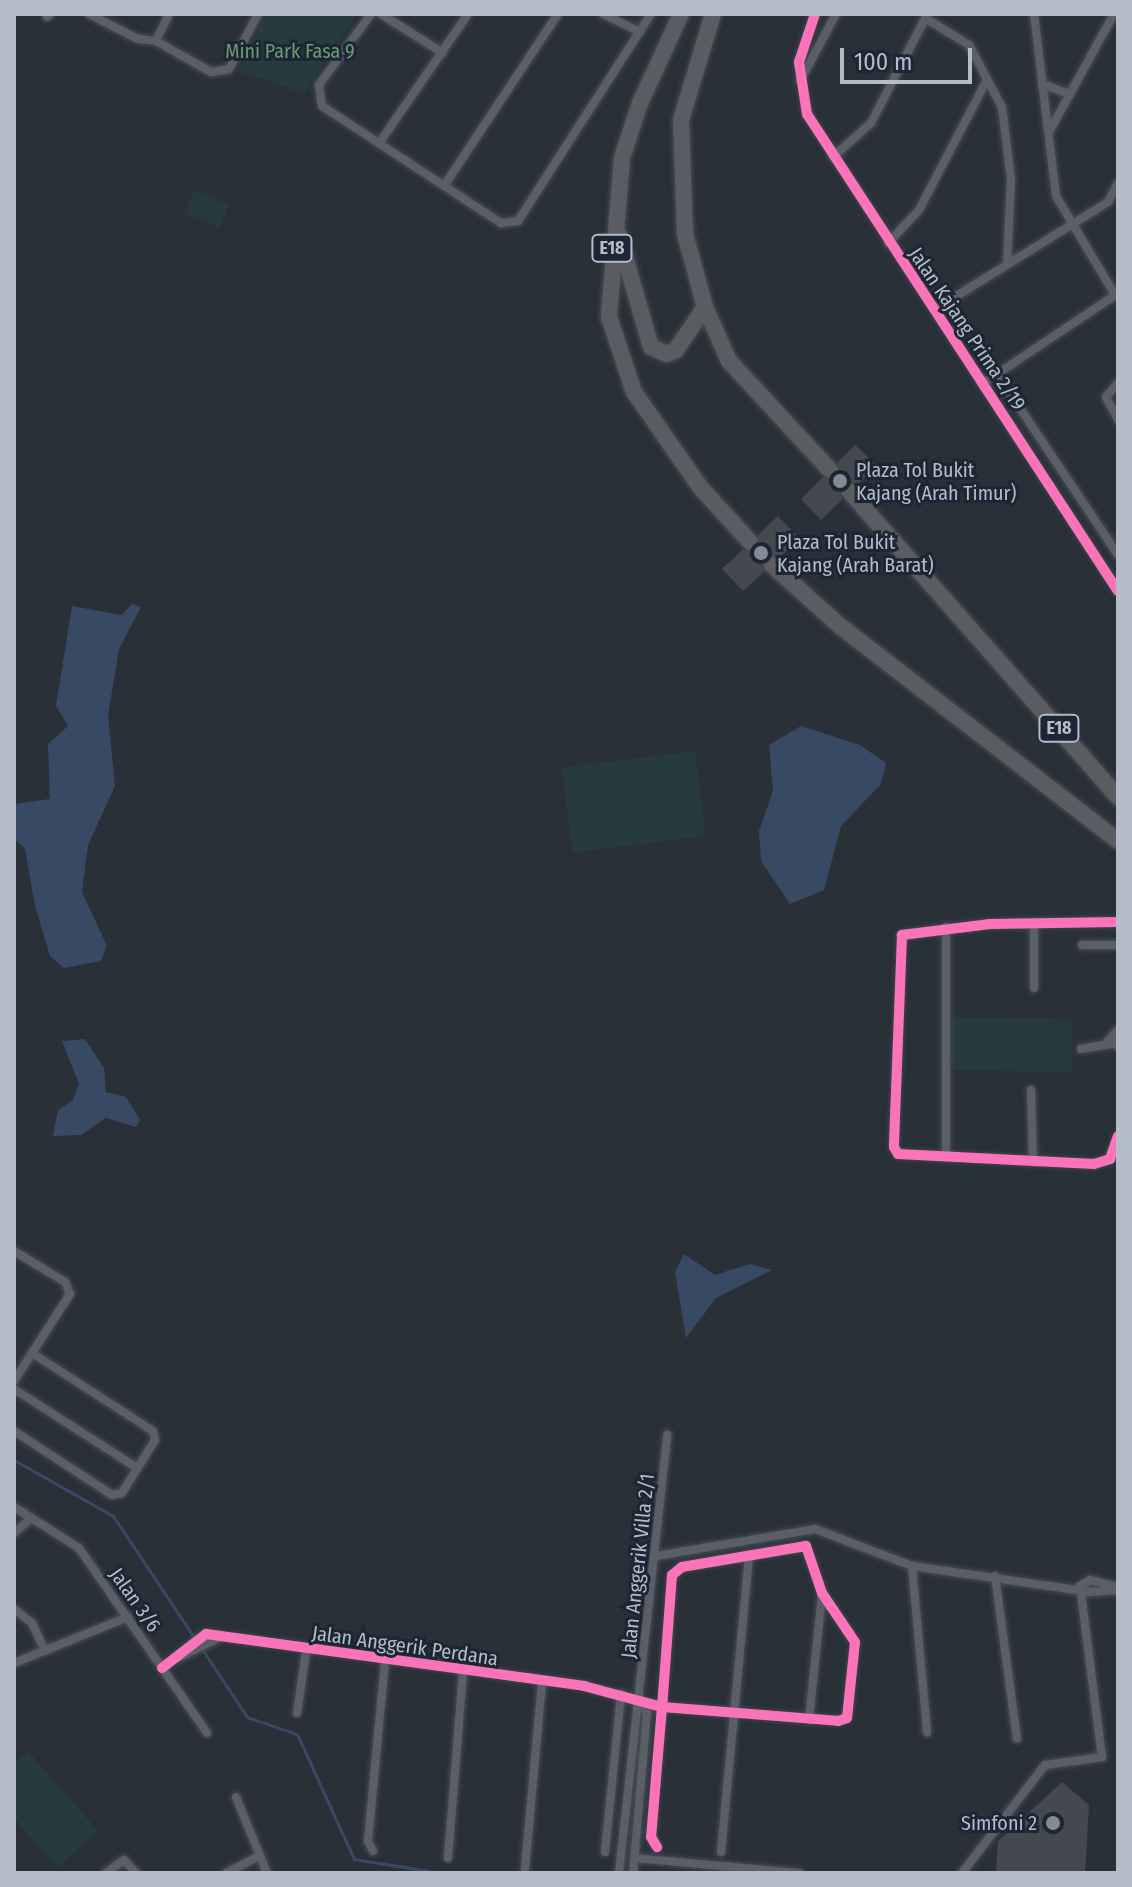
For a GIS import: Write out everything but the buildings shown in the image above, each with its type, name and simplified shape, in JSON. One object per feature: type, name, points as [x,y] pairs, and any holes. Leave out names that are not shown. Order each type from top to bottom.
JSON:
[{"type":"highway","name":"E18","points":[[681,14],[640,103],[614,214],[609,317],[634,392],[700,487],[750,542]]},
{"type":"highway","points":[[713,14],[684,106],[679,171],[685,234],[705,307],[743,380],[830,470]]},
{"type":"highway","points":[[614,214],[651,347],[667,354],[676,350],[705,307]]},
{"type":"highway","name":"E18","points":[[850,492],[1118,797]]},
{"type":"highway","name":"E18","points":[[772,565],[840,626],[1118,841]]},
{"type":"street","points":[[89,14],[138,39],[156,41],[211,72],[229,69],[258,14]]},
{"type":"street","points":[[156,41],[169,14]]},
{"type":"street","points":[[371,14],[316,96],[491,222],[518,221],[651,14]]},
{"type":"street","points":[[381,14],[443,53]]},
{"type":"street","points":[[380,142],[468,14]]},
{"type":"street","points":[[444,186],[558,14]]},
{"type":"street","points":[[603,14],[640,32]]},
{"type":"street","name":"Jalan Kajang Prima 2/19","points":[[815,14],[803,36],[800,82],[807,114],[888,243],[1118,591]]},
{"type":"street","points":[[800,82],[836,14]]},
{"type":"street","points":[[982,384],[1117,294],[1054,188],[1034,14]]},
{"type":"street","points":[[1048,133],[1114,14]]},
{"type":"street","points":[[833,157],[871,123],[926,16],[969,45],[1006,120],[1011,179],[1007,263]]},
{"type":"street","points":[[888,243],[919,210],[987,80]]},
{"type":"street","points":[[1042,84],[1070,94]]},
{"type":"street","points":[[934,310],[1108,202],[1118,183]]},
{"type":"street","points":[[997,374],[1118,555]]},
{"type":"street","points":[[1118,383],[1106,397],[1118,420]]},
{"type":"street","points":[[1118,922],[910,930],[898,949],[894,1147],[898,1154],[1033,1162],[1106,1162],[1118,1136]]},
{"type":"street","points":[[1034,923],[1034,988]]},
{"type":"street","points":[[946,927],[946,1157]]},
{"type":"street","points":[[1082,945],[1118,945]]},
{"type":"street","points":[[1081,1049],[1114,1045],[1108,1034],[1118,1030]]},
{"type":"street","points":[[1031,1090],[1033,1162]]},
{"type":"street","points":[[14,1251],[69,1286],[70,1294],[14,1381]]},
{"type":"street","points":[[14,1431],[112,1495],[122,1493],[155,1440],[153,1431],[32,1353]]},
{"type":"street","points":[[14,1389],[137,1468]]},
{"type":"street","name":"Jalan Anggerik Villa 2/1","points":[[619,1873],[667,1435]]},
{"type":"street","name":"Jalan 3/6","points":[[14,1507],[79,1548],[207,1733]]},
{"type":"street","points":[[14,1533],[31,1518]]},
{"type":"street","points":[[656,1556],[815,1529],[912,1566],[1080,1586],[1090,1580],[1118,1589]]},
{"type":"street","points":[[657,1847],[651,1837],[672,1575],[682,1567],[806,1546],[822,1593],[809,1720]]},
{"type":"street","points":[[721,1852],[749,1554]]},
{"type":"street","points":[[912,1566],[927,1732]]},
{"type":"street","points":[[995,1576],[1017,1739]]},
{"type":"street","points":[[962,1873],[1045,1765],[1062,1758],[1098,1762],[1101,1745],[1080,1586]]},
{"type":"street","name":"Jalan Anggerik Perdana","points":[[162,1668],[206,1634],[306,1651],[542,1681],[621,1694],[662,1707],[809,1720],[847,1718],[855,1642],[822,1593]]},
{"type":"street","points":[[14,1609],[32,1623],[45,1651]]},
{"type":"street","points":[[14,1663],[128,1617]]},
{"type":"street","name":"Jalan Anggerik Perdana","points":[[179,1657],[219,1638]]},
{"type":"street","points":[[297,1713],[306,1651]]},
{"type":"street","points":[[373,1851],[368,1841],[385,1662]]},
{"type":"street","points":[[448,1858],[463,1672]]},
{"type":"street","points":[[525,1869],[542,1681]]},
{"type":"street","points":[[605,1852],[621,1694]]},
{"type":"street","name":"Jalan Anggerik Villa 2/1","points":[[633,1873],[647,1713],[640,1700]]},
{"type":"street","points":[[236,1797],[267,1873]]},
{"type":"street","points":[[226,1873],[260,1856]]},
{"type":"street","points":[[634,1858],[799,1873]]},
{"type":"street","points":[[106,1873],[119,1861],[136,1873]]},
{"type":"green space","name":"Mini Park Fasa 9","points":[[266,14],[358,14],[304,93],[238,71]]},
{"type":"green space","points":[[194,190],[229,205],[219,228],[184,213]]},
{"type":"green space","points":[[695,751],[705,836],[572,853],[562,767]]},
{"type":"green space","points":[[952,1017],[1073,1019],[1072,1072],[951,1070]]},
{"type":"green space","points":[[28,1751],[98,1831],[57,1867],[14,1818],[14,1763]]},
{"type":"water","points":[[132,604],[141,607],[119,649],[108,716],[115,786],[88,845],[82,892],[107,946],[101,961],[64,968],[50,956],[35,906],[25,849],[14,838],[14,804],[50,799],[48,744],[68,726],[56,706],[72,606],[122,615]]},
{"type":"water","points":[[801,726],[860,745],[886,763],[881,784],[841,826],[824,890],[790,904],[761,861],[759,831],[773,791],[769,745]]},
{"type":"water","points":[[85,1039],[104,1068],[106,1092],[126,1097],[140,1120],[136,1127],[106,1118],[81,1135],[53,1136],[58,1110],[73,1100],[79,1084],[62,1041]]},
{"type":"water","points":[[684,1254],[715,1275],[750,1264],[772,1270],[716,1298],[686,1338],[675,1272]]},
{"type":"waterway","points":[[14,1460],[113,1516],[195,1639]]},
{"type":"waterway","points":[[202,1649],[247,1717],[297,1734],[354,1859],[442,1873]]},
{"type":"waterway","points":[[587,1873],[608,1873]]},
{"type":"tunnel","points":[[830,470],[850,492]]},
{"type":"tunnel","points":[[750,542],[772,565]]},
{"type":"cycle path","points":[[815,14],[799,62],[807,114],[1118,591]]},
{"type":"cycle path","points":[[1118,922],[990,924],[902,935],[894,1147],[898,1154],[1094,1164],[1110,1159],[1118,1136]]},
{"type":"cycle path","points":[[162,1668],[206,1634],[584,1686],[662,1707],[838,1721],[847,1718],[855,1642],[822,1593],[806,1546],[682,1567],[672,1575],[662,1707],[651,1837],[657,1847]]},
{"type":"place","name":"Plaza Tol Bukit Kajang (Arah Timur)","points":[[840,481]]},
{"type":"place","name":"Plaza Tol Bukit Kajang (Arah Barat)","points":[[761,553]]},
{"type":"place","name":"Simfoni 2","points":[[1053,1823]]}]
